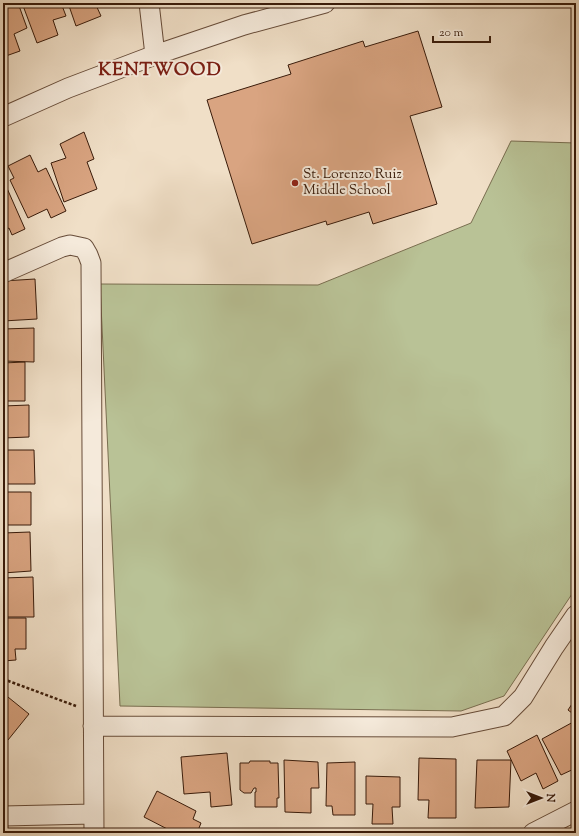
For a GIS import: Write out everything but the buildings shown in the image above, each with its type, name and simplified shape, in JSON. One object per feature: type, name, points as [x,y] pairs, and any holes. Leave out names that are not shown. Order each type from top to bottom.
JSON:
[{"type":"street","points":[[149,3],[155,55]]},
{"type":"street","points":[[3,117],[68,88],[155,55],[244,25],[325,3]]},
{"type":"street","points":[[3,273],[62,247],[70,245],[84,248],[91,263],[92,719],[94,833]]},
{"type":"street","points":[[92,719],[452,727],[504,716],[523,697],[554,646],[576,616]]},
{"type":"street","points":[[533,833],[576,811]]},
{"type":"street","points":[[3,816],[93,814]]},
{"type":"path","points":[[3,679],[92,719]]},
{"type":"green space","points":[[511,141],[576,143],[576,588],[504,696],[461,711],[120,706],[100,284],[318,285],[471,223]]},
{"type":"place","name":"St. Lorenzo Ruiz Middle School","points":[[295,183]]},
{"type":"district","name":"KENTWOOD","points":[[160,71]]}]
